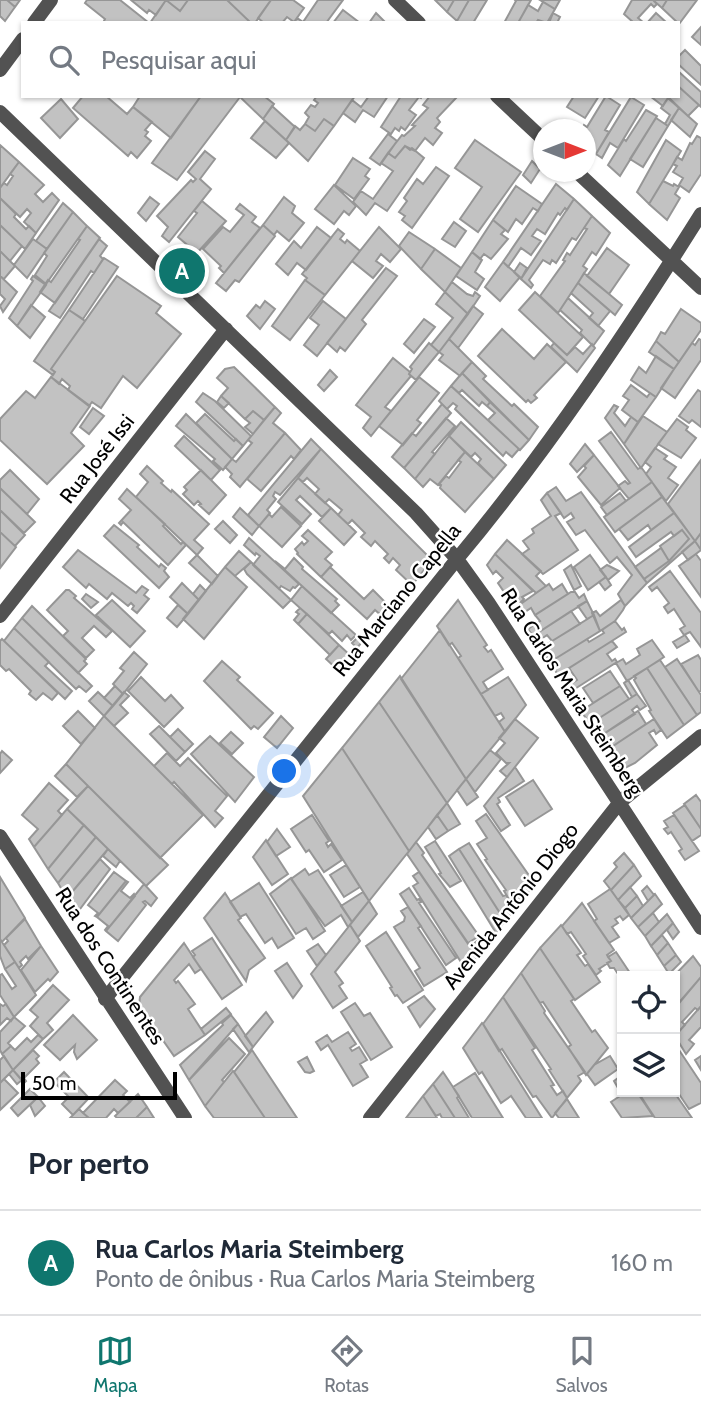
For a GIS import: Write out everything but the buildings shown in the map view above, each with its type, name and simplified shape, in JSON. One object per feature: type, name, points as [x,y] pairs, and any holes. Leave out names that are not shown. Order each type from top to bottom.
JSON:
[{"type":"street","points":[[35,21],[51,0]]},
{"type":"street","points":[[395,0],[417,21]]},
{"type":"street","points":[[0,70],[21,41]]},
{"type":"street","points":[[499,98],[533,130]]},
{"type":"street","name":"Rua Carlos Maria Steimberg","points":[[0,112],[416,513],[457,559],[488,602],[701,928]]},
{"type":"street","points":[[588,182],[701,288]]},
{"type":"street","name":"Rua Marciano Capella","points":[[105,999],[510,495],[566,419],[701,214]]},
{"type":"street","name":"Rua José Issi","points":[[0,616],[226,329]]},
{"type":"street","name":"Avenida Antônio Diogo","points":[[370,1118],[620,802],[701,736]]},
{"type":"street","name":"Rua dos Continentes","points":[[0,836],[185,1118]]},
{"type":"place","name":"Rua Carlos Maria Steimberg","points":[[182,271]]}]
